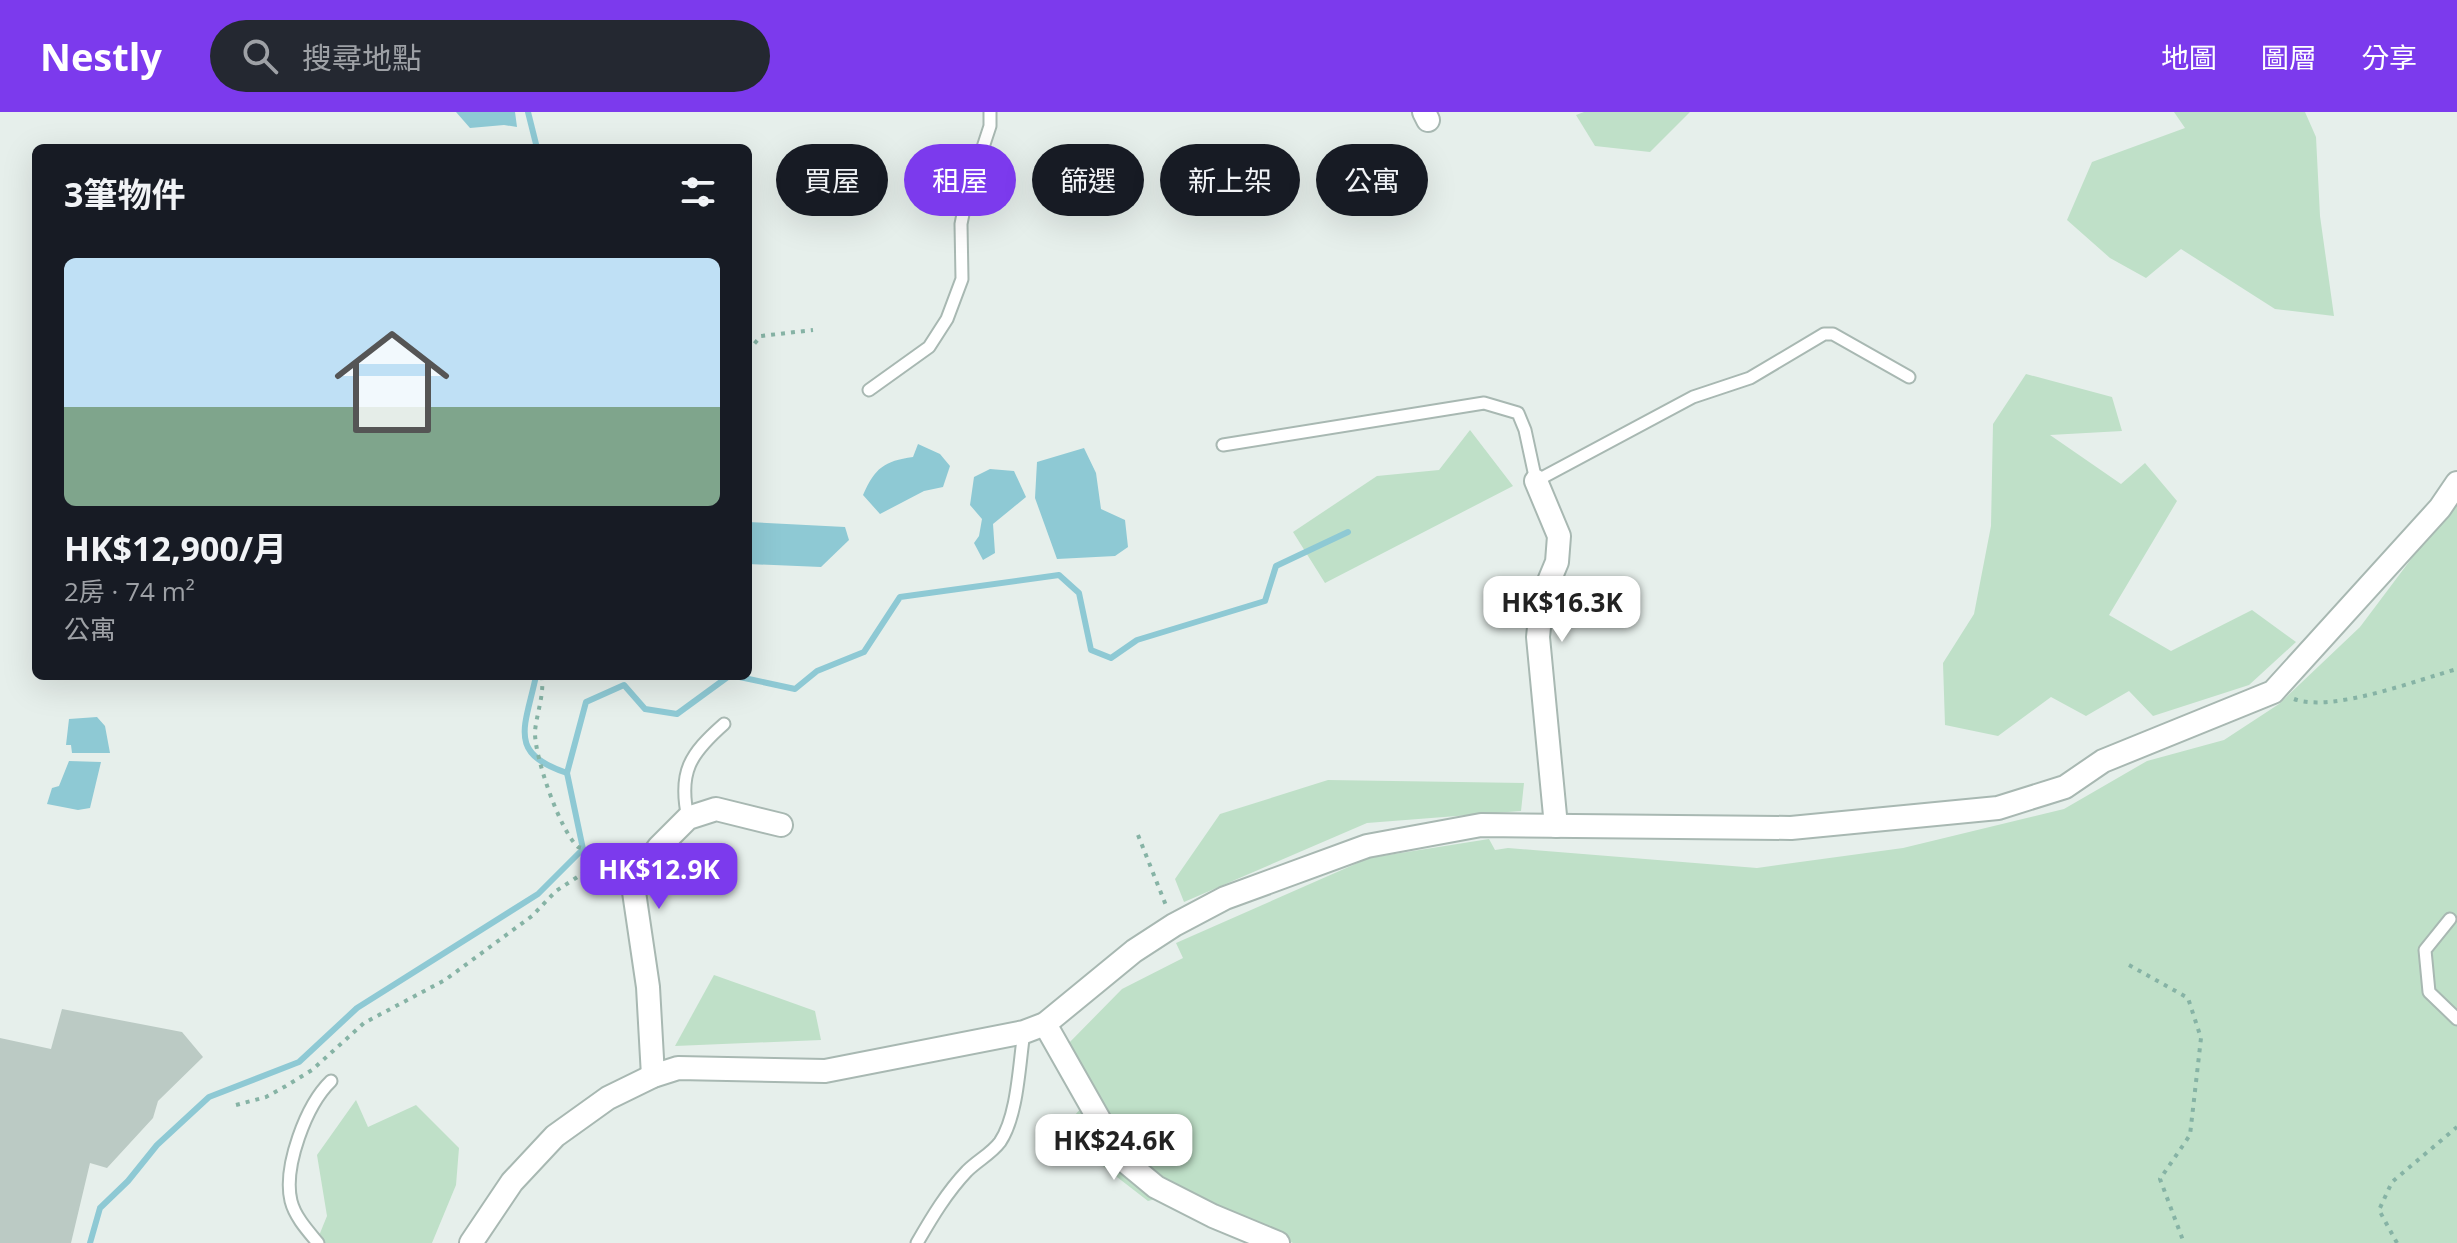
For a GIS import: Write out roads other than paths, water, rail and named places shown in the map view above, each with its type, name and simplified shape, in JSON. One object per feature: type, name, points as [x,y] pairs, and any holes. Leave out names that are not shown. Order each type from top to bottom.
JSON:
[{"type":"street","points":[[1536,481],[1559,536],[1557,562],[1542,598],[1538,637],[1556,826]]},
{"type":"street","points":[[471,1243],[512,1182],[555,1136],[608,1098],[653,1076],[678,1068],[825,1071],[1035,1028],[1134,951],[1174,925],[1225,898],[1367,846],[1481,825],[1791,828],[1998,808],[2065,787],[2103,761],[2273,692],[2440,508],[2457,483]]},
{"type":"street","points":[[653,1076],[648,987],[634,892],[643,869],[659,847],[688,818],[716,809],[781,825]]},
{"type":"street","points":[[1035,1028],[1121,1158],[1156,1187],[1213,1216],[1278,1243]]},
{"type":"lane","points":[[869,390],[929,347],[947,319],[962,279],[961,224],[990,126],[990,112]]},
{"type":"lane","points":[[1223,445],[1484,403],[1518,413],[1525,430],[1536,481],[1693,397],[1750,378],[1824,334],[1833,334],[1909,377]]},
{"type":"lane","points":[[688,818],[682,792],[685,775],[694,754],[724,724]]},
{"type":"lane","points":[[2450,919],[2425,950],[2429,992],[2457,1019]]},
{"type":"lane","points":[[917,1243],[939,1205],[969,1169],[990,1154],[1006,1130],[1035,1028]]},
{"type":"lane","points":[[318,1243],[298,1218],[290,1200],[295,1143],[320,1092],[331,1081]]},
{"type":"water","points":[[456,112],[515,112],[517,127],[470,128]]},
{"type":"water","points":[[918,444],[940,454],[950,466],[943,487],[924,491],[880,514],[863,495],[867,486],[882,467],[913,457]]},
{"type":"water","points":[[1084,448],[1096,473],[1101,509],[1125,520],[1128,547],[1115,556],[1057,559],[1035,498],[1037,462]]},
{"type":"water","points":[[990,469],[1014,471],[1026,497],[993,524],[995,553],[983,560],[974,543],[979,536],[982,519],[970,505],[974,477]]},
{"type":"water","points":[[752,522],[845,527],[849,540],[821,567],[752,564]]},
{"type":"water","points":[[97,717],[105,726],[110,753],[72,753],[71,745],[66,745],[69,719]]},
{"type":"water","points":[[69,761],[101,762],[90,808],[78,810],[47,804],[52,788],[59,786]]},
{"type":"waterway","points":[[528,112],[536,144]]},
{"type":"waterway","points":[[752,680],[795,689],[817,671],[864,652],[900,597],[1059,575],[1079,593],[1091,650],[1111,658],[1137,640],[1265,601],[1276,566],[1348,532]]},
{"type":"waterway","points":[[535,680],[525,724],[528,747],[535,757],[567,773]]},
{"type":"waterway","points":[[90,1243],[100,1208],[128,1181],[157,1145],[209,1097],[299,1062],[357,1008],[538,894],[583,849],[567,773],[586,702],[624,685],[645,709],[677,714],[724,680]]}]
